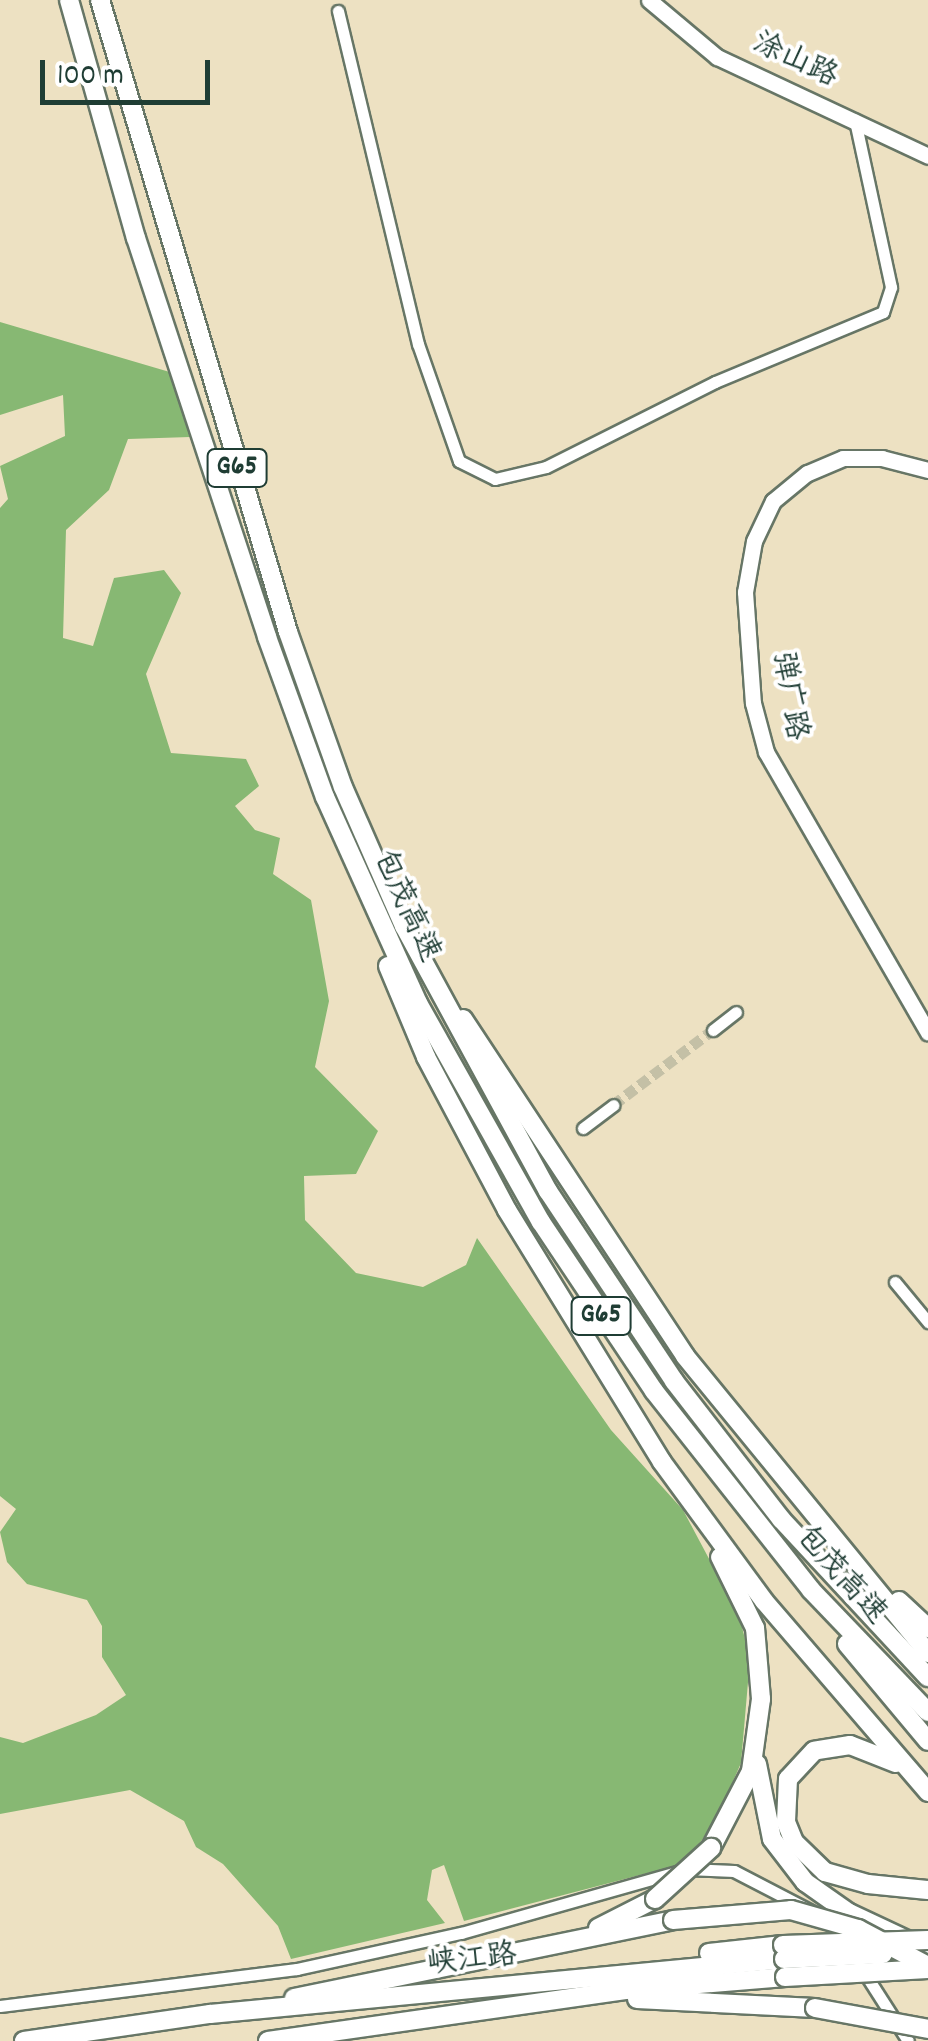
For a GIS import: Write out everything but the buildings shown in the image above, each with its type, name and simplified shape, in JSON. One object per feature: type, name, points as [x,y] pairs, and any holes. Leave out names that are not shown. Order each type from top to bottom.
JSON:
[{"type":"highway","name":"包茂高速","points":[[69,0],[136,238],[237,546],[354,866],[440,1048],[541,1222],[673,1418],[811,1590],[928,1712]]},
{"type":"highway","name":"包茂高速","points":[[100,0],[288,632],[343,787],[404,926],[538,1174],[674,1381],[781,1519],[928,1678]]},
{"type":"highway","points":[[354,866],[404,1009],[448,1100],[568,1314],[696,1512],[764,1601],[924,1787]]},
{"type":"highway","points":[[404,926],[606,1244],[732,1419],[928,1653]]},
{"type":"highway","points":[[696,1512],[755,1628],[764,1818],[788,1862],[825,1898],[925,1947]]},
{"type":"highway","points":[[818,1523],[928,1628]]},
{"type":"highway","points":[[811,1590],[928,1741]]},
{"type":"highway","points":[[544,1947],[655,1899],[711,1848],[743,1793],[758,1743]]},
{"type":"highway","points":[[924,1787],[868,1749],[834,1745],[814,1751],[788,1779],[786,1822],[794,1842],[825,1872],[868,1884],[928,1890]]},
{"type":"highway","points":[[210,2014],[673,1920],[792,1910],[858,1929],[928,1968]]},
{"type":"highway","name":"峡江路","points":[[24,2041],[210,2014],[634,1971],[925,1947]]},
{"type":"highway","name":"峡江路","points":[[268,2041],[512,2007],[784,1961],[928,1968]]},
{"type":"highway","points":[[512,2007],[645,1999],[928,2017]]},
{"type":"highway","points":[[815,2008],[928,2029]]},
{"type":"main road","name":"涂山路","points":[[649,0],[718,56],[928,156]]},
{"type":"main road","name":"弹广路","points":[[928,470],[882,458],[842,458],[807,473],[773,501],[754,540],[746,592],[753,703],[766,752],[928,1033]]},
{"type":"street","points":[[338,11],[418,344],[458,461],[495,479],[546,467],[715,382],[883,312],[891,287],[854,120]]},
{"type":"street","points":[[713,1030],[736,1012]]},
{"type":"street","points":[[583,1128],[613,1106]]},
{"type":"street","points":[[896,1282],[928,1322]]},
{"type":"street","points":[[0,2006],[297,1968],[460,1933],[659,1873],[714,1868],[776,1888],[820,1916],[840,1935],[908,2041]]},
{"type":"green space","points":[[0,322],[173,373],[190,437],[128,439],[109,490],[66,530],[63,638],[93,646],[114,578],[164,570],[181,593],[146,674],[171,753],[246,759],[259,786],[235,806],[255,830],[280,838],[273,874],[311,900],[329,1001],[315,1067],[378,1131],[356,1174],[304,1176],[305,1220],[356,1273],[423,1287],[466,1265],[477,1238],[611,1430],[683,1510],[739,1615],[750,1659],[741,1763],[717,1818],[686,1863],[464,1921],[444,1865],[432,1870],[427,1900],[445,1923],[291,1959],[278,1926],[223,1864],[196,1847],[184,1821],[130,1790],[0,1814],[0,1737],[23,1743],[96,1715],[126,1695],[102,1657],[102,1626],[87,1600],[27,1584],[7,1562],[0,1532],[16,1509],[0,1496],[0,508],[8,499],[0,466],[65,436],[63,395],[0,415]]},
{"type":"tunnel","points":[[613,1105],[713,1030]]}]
